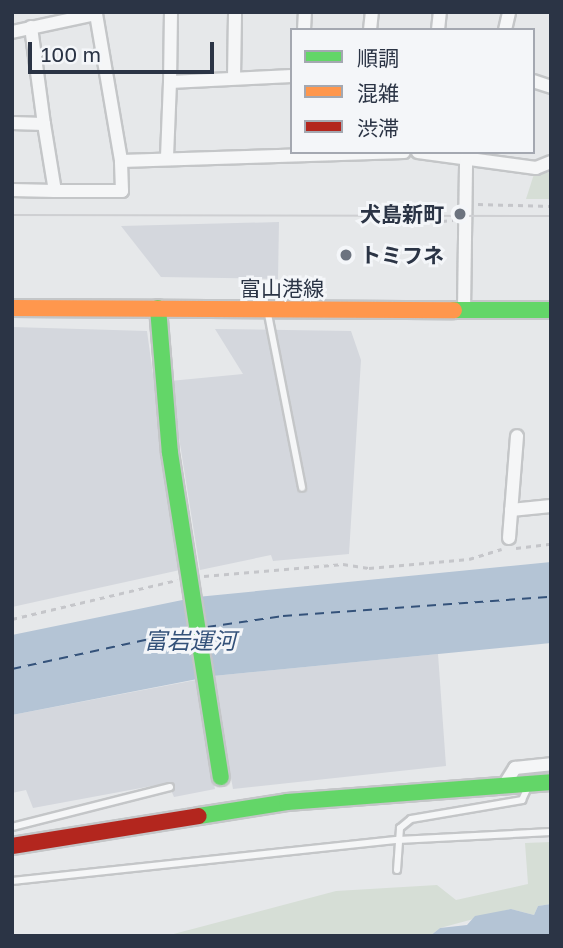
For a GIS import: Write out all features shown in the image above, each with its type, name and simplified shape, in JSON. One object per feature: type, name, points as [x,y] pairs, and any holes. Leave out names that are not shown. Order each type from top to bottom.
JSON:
[{"type":"street","points":[[167,157],[171,12]]},
{"type":"street","points":[[234,78],[235,12]]},
{"type":"street","points":[[12,32],[96,14],[121,161],[122,191],[12,190]]},
{"type":"street","points":[[31,27],[55,191]]},
{"type":"street","points":[[170,82],[290,76]]},
{"type":"street","points":[[12,123],[44,124]]},
{"type":"street","points":[[121,161],[167,157],[310,154]]},
{"type":"street","points":[[434,154],[536,168],[551,162]]},
{"type":"street","points":[[464,310],[466,158]]},
{"type":"street","name":"富山港線","points":[[12,308],[551,310]]},
{"type":"street","points":[[158,308],[164,399],[221,777]]},
{"type":"street","points":[[509,538],[517,436]]},
{"type":"street","points":[[511,510],[551,506]]},
{"type":"street","points":[[505,784],[515,768],[551,764]]},
{"type":"street","points":[[12,846],[288,802],[551,782]]},
{"type":"lane","points":[[268,309],[302,488]]},
{"type":"lane","points":[[397,870],[400,828],[411,818],[522,800],[531,783]]},
{"type":"lane","points":[[12,827],[170,787]]},
{"type":"lane","points":[[12,881],[398,841],[551,832]]},
{"type":"path","points":[[465,203],[551,206]]},
{"type":"path","points":[[12,619],[189,578],[343,564],[369,568],[469,559],[486,551],[551,544]]},
{"type":"shaded area","points":[[551,172],[551,199],[526,199],[534,174]]},
{"type":"shaded area","points":[[279,222],[278,279],[161,277],[121,226]]},
{"type":"shaded area","points":[[12,327],[147,331],[180,570],[12,607]]},
{"type":"shaded area","points":[[215,329],[351,331],[361,360],[349,554],[273,561],[271,555],[200,570],[170,381],[243,374]]},
{"type":"shaded area","points":[[438,654],[446,766],[233,789],[213,676]]},
{"type":"shaded area","points":[[196,680],[215,789],[174,797],[168,783],[33,808],[26,790],[12,793],[12,715]]},
{"type":"shaded area","points":[[551,842],[551,904],[538,906],[534,915],[511,909],[440,928],[430,936],[166,936],[336,891],[437,885],[456,900],[528,884],[525,843]]},
{"type":"water","name":"富岩運河","points":[[551,562],[551,643],[213,676],[12,715],[12,635],[197,597]]},
{"type":"water","points":[[551,904],[551,936],[430,936],[440,928],[467,925],[475,916],[511,909],[534,915],[538,906]]},
{"type":"ferry route","points":[[207,627],[283,616],[551,597]]},
{"type":"ferry route","points":[[12,669],[191,630]]},
{"type":"tram line","points":[[12,215],[551,216]]},
{"type":"traffic: fast","points":[[158,308],[170,453],[221,777]]},
{"type":"traffic: fast","points":[[454,310],[551,310]]},
{"type":"traffic: fast","points":[[199,816],[287,802],[551,782]]},
{"type":"traffic: slow","points":[[12,308],[454,310]]},
{"type":"traffic: jam","points":[[12,846],[199,816]]},
{"type":"place","name":"犬島新町","points":[[460,214]]},
{"type":"place","name":"トミフネ","points":[[346,255]]}]
